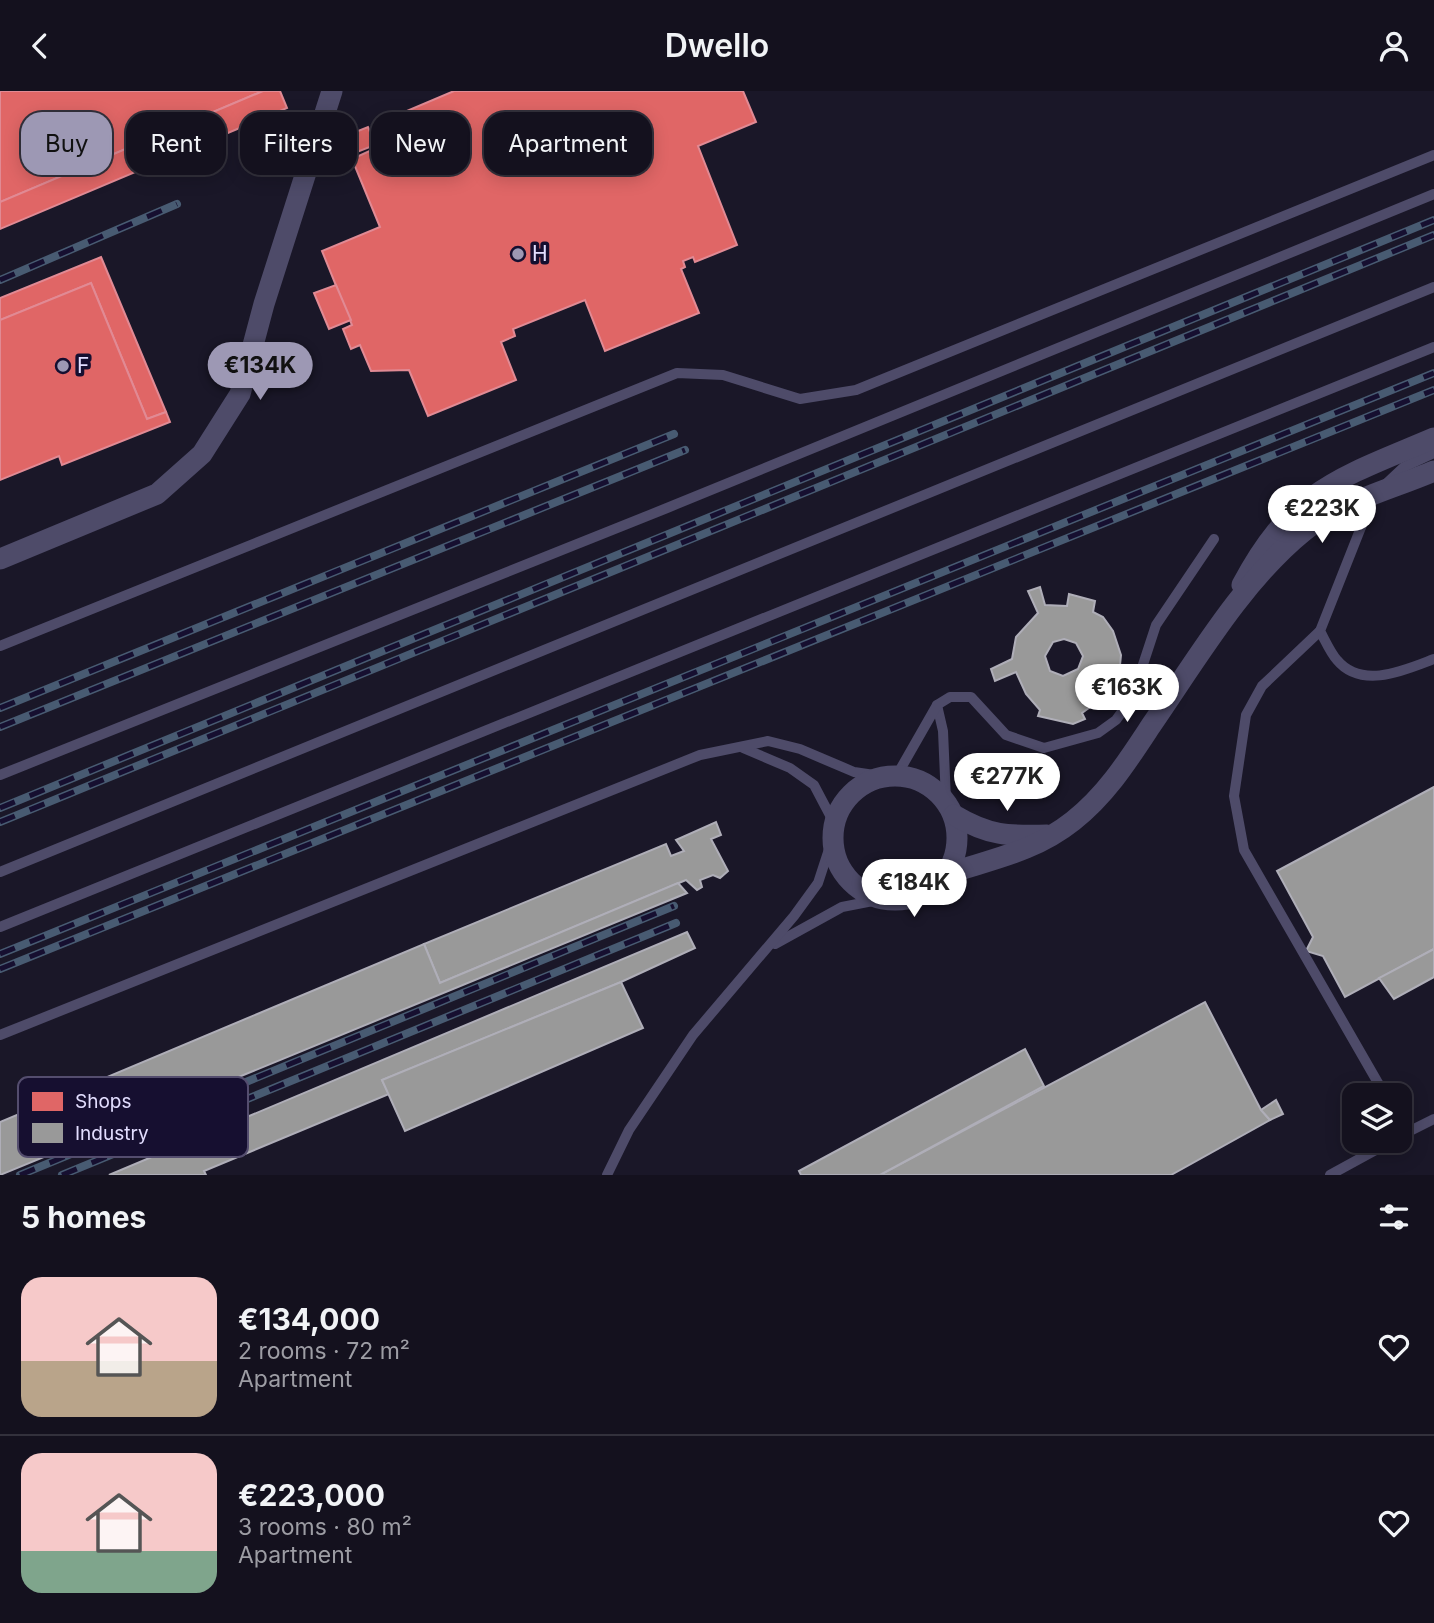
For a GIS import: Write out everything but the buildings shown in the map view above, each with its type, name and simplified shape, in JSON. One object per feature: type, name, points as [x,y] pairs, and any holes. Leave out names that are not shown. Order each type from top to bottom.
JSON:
[{"type":"street","points":[[0,559],[157,494],[202,454],[240,394],[264,304],[332,91]]},
{"type":"street","points":[[1217,630],[1258,554],[1305,500],[1336,479],[1434,438]]},
{"type":"street","points":[[1053,834],[1014,835],[980,831],[950,808],[924,782],[889,776],[851,793],[833,831],[836,861],[847,879],[864,893],[883,899],[901,900],[919,896],[947,874],[1013,856],[1053,834],[1107,790],[1217,630],[1271,564],[1304,532],[1328,515],[1434,471]]},
{"type":"street","points":[[947,874],[955,855],[958,835],[950,808]]},
{"type":"lane","points":[[0,646],[677,373],[723,375],[800,399],[856,390],[1434,155]]},
{"type":"lane","points":[[0,775],[667,508],[1434,194]]},
{"type":"lane","points":[[0,872],[1434,287]]},
{"type":"lane","points":[[0,927],[1434,347]]},
{"type":"lane","points":[[1378,1083],[1244,850],[1234,796],[1246,715],[1262,686],[1320,631],[1373,497],[1404,467],[1434,453]]},
{"type":"lane","points":[[0,1035],[700,755],[768,741],[800,748],[854,772],[889,776],[937,705],[950,697],[971,697],[1006,735],[1044,748],[1098,733],[1116,720],[1132,698],[1156,625],[1214,539]]},
{"type":"lane","points":[[1320,631],[1338,661],[1363,676],[1394,674],[1434,659]]},
{"type":"lane","points":[[937,705],[943,731],[950,808]]},
{"type":"lane","points":[[607,1175],[629,1130],[693,1035],[818,883],[833,831],[814,785],[790,768],[743,748]]},
{"type":"lane","points":[[766,949],[842,907],[883,899]]},
{"type":"lane","points":[[1412,1130],[1434,1119]]},
{"type":"lane","points":[[1330,1175],[1370,1153]]},
{"type":"railway","points":[[0,280],[177,204]]},
{"type":"railway","points":[[0,808],[1434,220]]},
{"type":"railway","points":[[0,822],[1434,235]]},
{"type":"railway","points":[[0,954],[1434,373]]},
{"type":"railway","points":[[0,969],[1434,390]]},
{"type":"railway","points":[[0,708],[674,434]]},
{"type":"railway","points":[[0,727],[685,450]]},
{"type":"railway","points":[[248,1081],[674,906]]},
{"type":"railway","points":[[248,1099],[676,923]]},
{"type":"railway","points":[[20,1175],[64,1157]]},
{"type":"railway","points":[[62,1175],[106,1157]]},
{"type":"place","name":"H","points":[[518,254]]},
{"type":"place","name":"F","points":[[63,366]]}]
